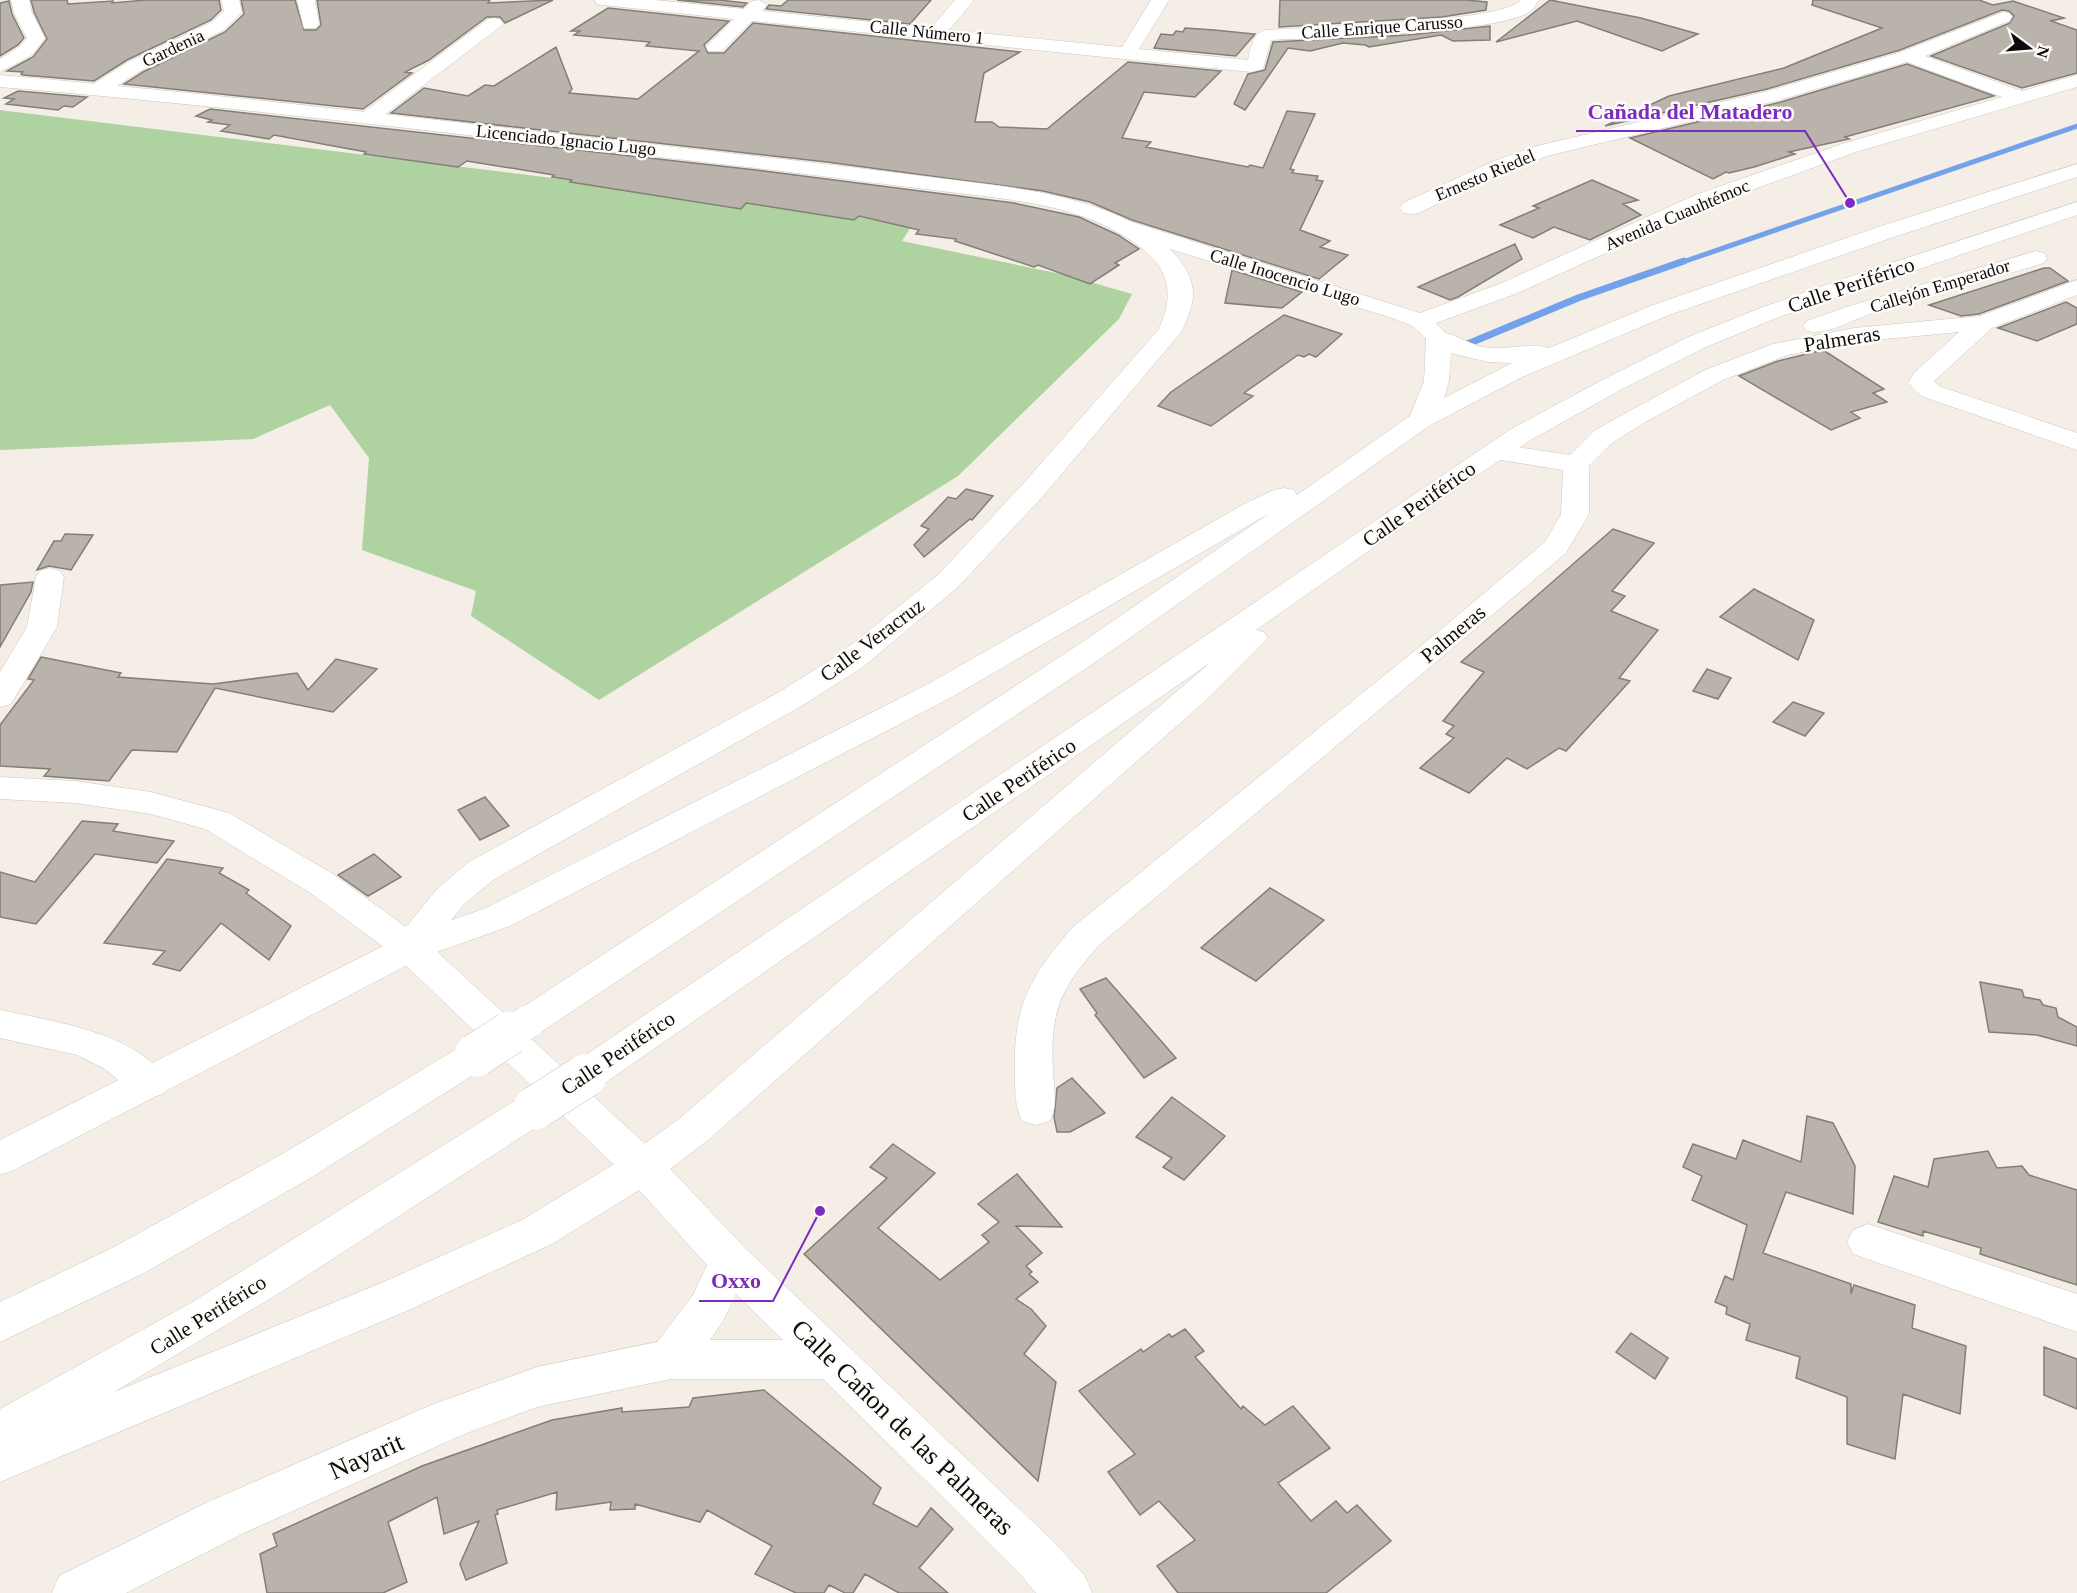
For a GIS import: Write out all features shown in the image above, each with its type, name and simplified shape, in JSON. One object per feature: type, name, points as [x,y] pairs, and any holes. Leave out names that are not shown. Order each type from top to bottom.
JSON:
[{"type":"main road","points":[[0,66],[27,50],[36,39],[23,13],[20,0]]},
{"type":"main road","name":"Gardenia","points":[[99,89],[135,66],[218,26],[233,12],[230,0]]},
{"type":"main road","points":[[306,0],[310,24]]},
{"type":"main road","name":"Calle Número 1","points":[[603,0],[1251,66]]},
{"type":"main road","points":[[715,47],[764,0]]},
{"type":"main road","points":[[936,33],[965,0]]},
{"type":"main road","points":[[1127,54],[1160,0]]},
{"type":"main road","name":"Calle Enrique Carusso","points":[[1251,66],[1256,65],[1262,40],[1266,35],[1424,26],[1481,20],[1506,15],[1524,8],[1530,0]]},
{"type":"main road","name":"Ernesto Riedel","points":[[1411,208],[1502,165],[1544,150],[1773,96],[1908,56],[2003,17]]},
{"type":"main road","points":[[368,118],[494,23]]},
{"type":"main road","points":[[1908,56],[2021,98]]},
{"type":"main road","name":"Licenciado Ignacio Lugo","points":[[0,81],[99,89],[368,118],[996,191],[1057,202],[1127,228]]},
{"type":"main road","name":"Avenida Cuauhtémoc","points":[[1429,329],[1510,288],[1703,200],[1849,148],[2077,81]]},
{"type":"main road","name":"Calle Periférico","points":[[0,1323],[129,1260],[288,1171],[528,1022],[1086,654],[1420,421],[1479,389],[1569,347],[1660,310],[1886,232],[2077,170]]},
{"type":"main road","name":"Calle Periférico","points":[[0,1432],[150,1351],[345,1231],[585,1076],[1331,565],[1448,482],[1520,435],[1615,383],[1697,342],[1815,297],[2077,208]]},
{"type":"main road","name":"Calle Inocencio Lugo","points":[[1127,228],[1429,329],[1462,350],[1518,357],[1569,347]]},
{"type":"main road","name":"Calle Veracruz","points":[[410,948],[442,904],[467,881],[792,698],[852,660],[948,581],[1033,490],[1170,332],[1182,300],[1182,285],[1173,267],[1159,251],[1127,228]]},
{"type":"main road","name":"Callejón Emperador","points":[[1782,349],[1806,330],[1854,312],[2036,258]]},
{"type":"main road","name":"Palmeras","points":[[1036,1110],[1032,1039],[1040,1002],[1054,974],[1086,936],[1449,638],[1556,547],[1575,514],[1576,464],[1603,437],[1714,375],[1782,349],[1854,335],[1984,323],[2077,287]]},
{"type":"main road","name":"Palmeras","points":[[1984,323],[1923,378],[1921,383],[1930,390],[2077,442]]},
{"type":"main road","points":[[1420,421],[1430,404],[1439,369],[1429,329]]},
{"type":"main road","points":[[1497,452],[1576,464]]},
{"type":"main road","points":[[0,1159],[410,948],[508,912],[939,691],[1256,509],[1293,493],[1340,478]]},
{"type":"main road","points":[[0,1461],[394,1297],[496,1251],[537,1232],[643,1167],[694,1129],[1202,687],[1331,565]]},
{"type":"main road","points":[[0,697],[42,627],[50,578]]},
{"type":"main road","name":"Calle Cañon de las Palmeras","points":[[0,788],[75,792],[151,803],[217,821],[321,883],[410,948],[643,1167],[730,1261],[1036,1557],[1068,1593]]},
{"type":"main road","points":[[0,1024],[86,1043],[118,1059],[149,1083]]},
{"type":"main road","points":[[1868,1242],[2077,1313]]},
{"type":"main road","points":[[671,1359],[708,1308],[730,1261]]},
{"type":"main road","name":"Nayarit","points":[[76,1593],[227,1517],[447,1420],[537,1387],[671,1359],[834,1360]]},
{"type":"green space","points":[[0,110],[838,213],[911,227],[902,241],[1066,275],[1132,294],[1119,319],[958,476],[599,700],[471,616],[476,591],[362,550],[369,458],[330,405],[253,439],[0,450]]},
{"type":"building","points":[[31,0],[67,0],[68,4],[146,0],[219,0],[221,10],[211,20],[127,60],[94,81],[23,75],[21,74],[23,72],[7,71],[33,57],[47,39]]},
{"type":"building","points":[[241,0],[295,0],[304,30],[316,30],[321,25],[317,0],[490,0],[488,3],[553,0],[505,23],[500,17],[487,17],[429,60],[405,72],[412,73],[363,109],[124,84],[143,72],[225,32],[244,14]]},
{"type":"building","points":[[677,0],[719,0],[747,3],[743,7]]},
{"type":"building","points":[[788,0],[931,0],[910,24],[766,9],[769,5],[781,6]]},
{"type":"building","points":[[1280,0],[1487,2],[1486,10],[1442,17],[1279,27]]},
{"type":"building","points":[[1550,0],[1641,18],[1698,34],[1662,51],[1577,21],[1496,42]]},
{"type":"building","points":[[1813,0],[1979,0],[1993,5],[2013,1],[2064,18],[2051,21],[2077,30],[2077,73],[2022,88],[1931,56],[2010,23],[2014,16],[2009,11],[2002,10],[1900,50],[1767,89],[1605,126],[1669,96],[1784,68],[1882,28],[1812,5]]},
{"type":"building","points":[[9,1],[12,14],[24,38],[18,45],[0,56],[0,3]]},
{"type":"building","points":[[608,8],[729,21],[704,45],[708,53],[724,53],[753,23],[1020,52],[984,73],[975,122],[992,122],[999,127],[1047,129],[1128,62],[1221,71],[1195,97],[1144,92],[1122,138],[1151,142],[1146,147],[1263,168],[1287,111],[1315,114],[1290,169],[1294,170],[1292,173],[1318,176],[1316,180],[1323,181],[1300,230],[1330,241],[1320,247],[1348,255],[1319,279],[1132,220],[1090,202],[1043,191],[827,162],[391,113],[424,88],[468,96],[485,85],[494,86],[556,47],[572,89],[569,93],[638,99],[699,51],[646,46],[650,42],[574,35],[580,31],[571,31]]},
{"type":"building","points":[[1490,26],[1490,40],[1453,41],[1441,35],[1369,47],[1343,43],[1310,51],[1288,48],[1245,110],[1234,104],[1248,74],[1265,70],[1273,42],[1408,35]]},
{"type":"building","points":[[1185,28],[1255,34],[1236,56],[1154,48],[1161,34],[1173,35],[1176,31],[1183,32]]},
{"type":"building","points":[[1907,64],[1994,96],[1845,137],[1849,139],[1789,152],[1795,154],[1754,167],[1726,172],[1713,179],[1630,138],[1781,102]]},
{"type":"building","points":[[18,91],[87,97],[73,107],[64,106],[58,110],[6,104],[14,99],[4,98]]},
{"type":"building","points":[[210,109],[756,170],[1014,203],[1079,217],[1118,235],[1139,249],[1115,263],[1119,265],[1090,284],[1038,265],[1034,267],[955,241],[956,239],[916,234],[919,230],[859,216],[854,220],[746,203],[741,209],[570,182],[572,180],[552,177],[554,175],[467,161],[458,167],[364,154],[366,152],[274,135],[269,139],[221,131],[230,125],[208,122],[212,120],[196,116]]},
{"type":"building","points":[[1592,180],[1638,200],[1623,204],[1641,215],[1590,240],[1554,227],[1533,238],[1500,225],[1539,208],[1533,206]]},
{"type":"building","points":[[1515,244],[1522,259],[1458,297],[1450,300],[1418,287]]},
{"type":"building","points":[[2050,268],[2068,281],[1979,314],[1961,316],[1929,305]]},
{"type":"building","points":[[1232,270],[1302,292],[1282,308],[1225,303]]},
{"type":"building","points":[[2066,302],[2077,308],[2077,324],[2037,341],[1998,328]]},
{"type":"building","points":[[1284,315],[1342,334],[1316,357],[1309,354],[1304,357],[1298,355],[1244,393],[1253,396],[1211,426],[1158,406],[1171,392]]},
{"type":"building","points":[[1823,350],[1884,389],[1873,393],[1887,402],[1851,412],[1860,418],[1831,430],[1739,376],[1778,361]]},
{"type":"building","points":[[966,489],[993,496],[972,520],[970,519],[924,557],[914,545],[929,529],[921,526],[948,497],[956,499]]},
{"type":"building","points":[[1613,529],[1654,543],[1612,591],[1625,596],[1611,611],[1658,630],[1619,678],[1630,681],[1566,751],[1559,748],[1527,769],[1507,758],[1469,793],[1420,768],[1454,738],[1446,734],[1454,726],[1443,721],[1484,672],[1461,662]]},
{"type":"building","points":[[65,534],[93,535],[71,570],[49,566],[37,570],[54,541],[61,541]]},
{"type":"building","points":[[33,582],[31,592],[0,647],[0,585]]},
{"type":"building","points":[[1754,589],[1814,620],[1798,660],[1720,617]]},
{"type":"building","points":[[41,657],[121,673],[118,677],[213,684],[297,673],[308,690],[336,659],[377,669],[333,712],[215,688],[177,752],[132,750],[109,781],[44,776],[50,769],[0,766],[0,725],[34,680],[28,679]]},
{"type":"building","points":[[1707,669],[1731,678],[1718,699],[1693,691]]},
{"type":"building","points":[[1793,702],[1824,713],[1805,736],[1773,722]]},
{"type":"building","points":[[485,797],[509,826],[480,840],[458,810]]},
{"type":"building","points":[[82,821],[118,824],[113,831],[174,841],[157,863],[95,854],[36,924],[0,917],[0,872],[35,882]]},
{"type":"building","points":[[374,854],[401,877],[368,896],[338,875]]},
{"type":"building","points":[[167,859],[223,868],[219,873],[249,890],[246,893],[291,926],[269,960],[221,923],[180,971],[153,964],[165,951],[104,943]]},
{"type":"building","points":[[1270,888],[1324,920],[1256,981],[1201,948]]},
{"type":"building","points":[[1106,978],[1176,1058],[1144,1078],[1095,1015],[1097,1013],[1080,989]]},
{"type":"building","points":[[1980,982],[2022,990],[2024,997],[2040,1000],[2043,1005],[2056,1008],[2058,1017],[2077,1027],[2077,1046],[2037,1035],[1989,1032]]},
{"type":"building","points":[[1072,1078],[1105,1113],[1070,1132],[1057,1132],[1054,1117],[1057,1088]]},
{"type":"building","points":[[1172,1097],[1225,1136],[1184,1180],[1163,1167],[1172,1158],[1136,1137]]},
{"type":"building","points":[[1807,1116],[1833,1123],[1855,1166],[1853,1214],[1786,1192],[1763,1253],[1851,1284],[1851,1294],[1854,1285],[1915,1305],[1912,1328],[1966,1346],[1960,1414],[1903,1394],[1895,1459],[1847,1444],[1847,1397],[1796,1378],[1800,1357],[1746,1340],[1750,1324],[1726,1314],[1727,1307],[1715,1302],[1725,1276],[1733,1280],[1747,1225],[1692,1200],[1702,1176],[1683,1167],[1693,1144],[1736,1159],[1743,1140],[1801,1162]]},
{"type":"building","points":[[893,1144],[935,1173],[878,1228],[940,1280],[989,1242],[982,1235],[999,1222],[978,1204],[1017,1174],[1062,1227],[1016,1226],[1042,1253],[1026,1266],[1032,1272],[1029,1274],[1038,1282],[1016,1299],[1031,1309],[1046,1326],[1024,1354],[1056,1382],[1038,1481],[804,1254],[887,1178],[870,1167]]},
{"type":"building","points":[[1988,1151],[1997,1168],[2022,1166],[2029,1175],[2077,1190],[2077,1285],[1980,1254],[1981,1248],[1923,1231],[1923,1236],[1878,1222],[1894,1176],[1928,1187],[1934,1159]]},
{"type":"building","points":[[1185,1329],[1204,1351],[1195,1357],[1241,1409],[1243,1406],[1265,1425],[1293,1406],[1330,1448],[1278,1483],[1311,1521],[1336,1501],[1347,1513],[1357,1505],[1391,1541],[1326,1593],[1178,1593],[1157,1566],[1195,1540],[1159,1501],[1140,1515],[1108,1472],[1135,1454],[1079,1391],[1141,1349],[1143,1352],[1169,1334],[1172,1337]]},
{"type":"building","points":[[1631,1333],[1668,1358],[1655,1379],[1616,1352]]},
{"type":"building","points":[[2044,1347],[2077,1359],[2077,1409],[2044,1395]]},
{"type":"building","points":[[764,1390],[881,1488],[873,1504],[917,1527],[931,1508],[953,1529],[919,1568],[948,1593],[899,1593],[865,1574],[853,1593],[845,1593],[829,1585],[824,1593],[796,1593],[755,1574],[772,1546],[707,1510],[700,1522],[635,1504],[635,1509],[610,1510],[611,1502],[556,1510],[557,1492],[497,1510],[498,1514],[495,1515],[507,1563],[466,1580],[460,1564],[479,1521],[444,1534],[437,1497],[388,1522],[407,1582],[383,1593],[267,1593],[260,1554],[277,1546],[273,1534],[422,1466],[552,1420],[622,1408],[622,1412],[689,1407],[693,1398]]},
{"type":"waterway","points":[[1680,263],[2077,126]]},
{"type":"waterway","points":[[1465,345],[1578,298],[1684,261]]},
{"type":"place","name":"Cañada del Matadero","points":[[1850,203]]},
{"type":"place","name":"Oxxo","points":[[820,1211]]}]
